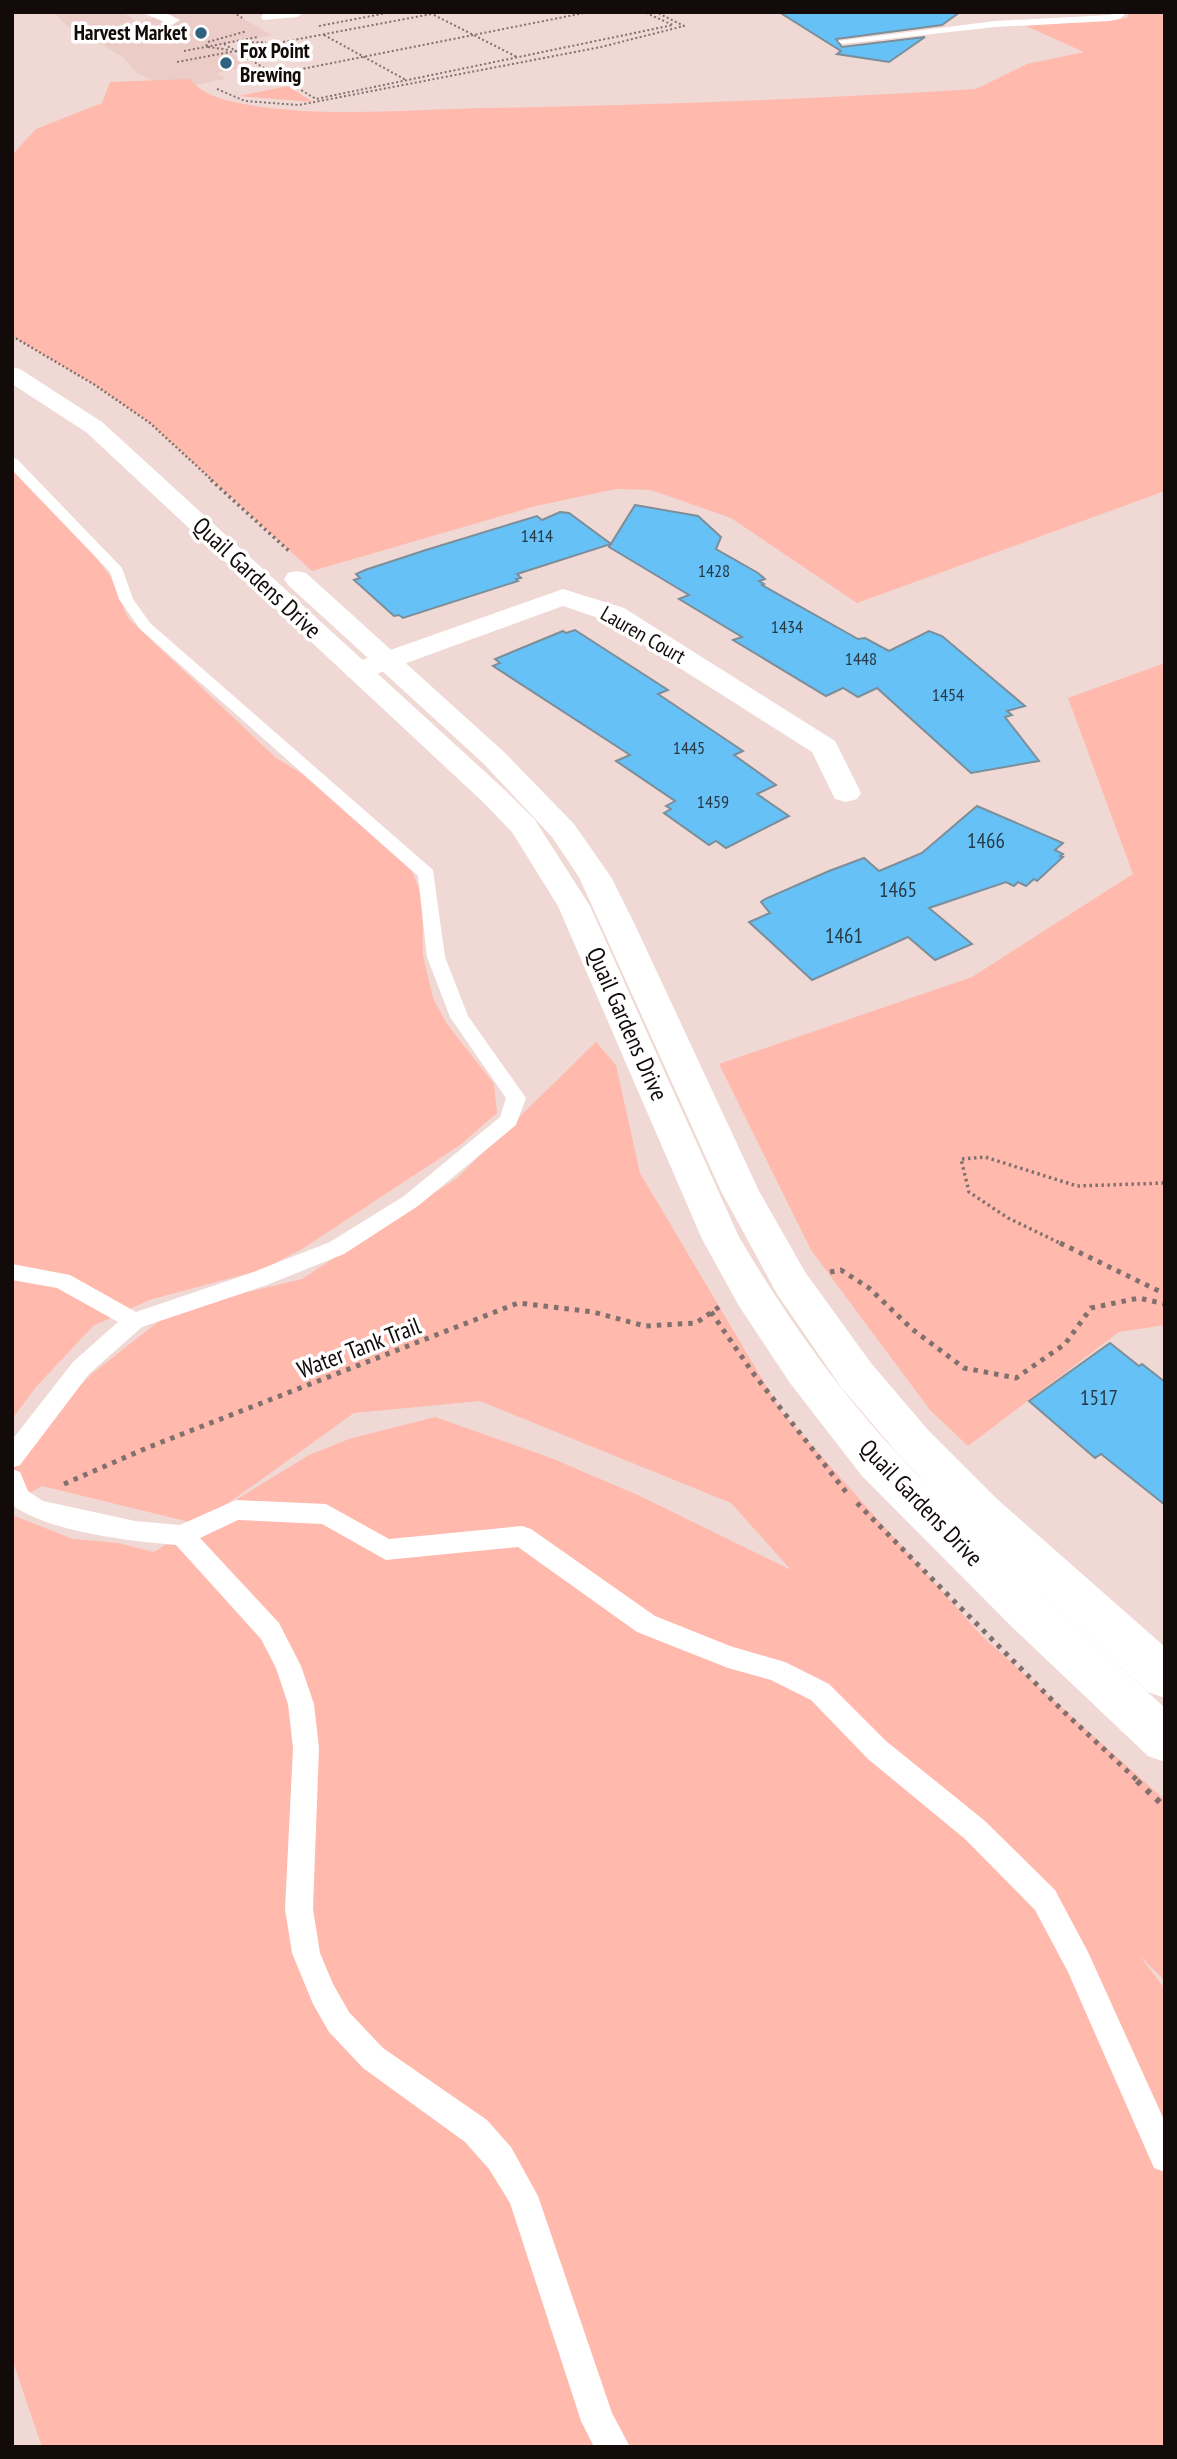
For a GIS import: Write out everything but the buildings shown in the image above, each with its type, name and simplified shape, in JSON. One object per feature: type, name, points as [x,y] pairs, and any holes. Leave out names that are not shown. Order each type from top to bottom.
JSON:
[{"type":"main road","points":[[148,12],[172,20]]},
{"type":"main road","points":[[269,17],[296,12]]},
{"type":"main road","name":"Quail Gardens Drive","points":[[12,353],[107,413],[373,665],[524,827],[574,906],[722,1239],[753,1295],[805,1371],[877,1462],[1028,1613],[1165,1740]]},
{"type":"main road","name":"Quail Gardens Drive","points":[[12,374],[94,428],[373,665],[532,795],[563,831],[595,877],[621,927],[740,1191],[791,1283],[856,1375],[914,1443],[982,1512],[1165,1677]]},
{"type":"main road","name":"Lauren Court","points":[[373,665],[563,597],[614,614],[825,747],[846,793]]},
{"type":"lane","points":[[842,41],[995,24],[1109,18],[1117,17],[1123,12]]},
{"type":"lane","points":[[12,462],[117,571],[126,600],[145,626],[427,874],[436,957],[455,1005],[460,1017],[516,1098],[509,1120],[411,1201],[337,1248],[260,1279],[134,1321],[81,1368],[12,1458]]},
{"type":"lane","points":[[12,1272],[62,1281],[134,1321]]},
{"type":"lane","points":[[16,1488],[37,1510],[135,1531],[182,1535],[236,1510],[326,1514],[386,1550],[522,1536],[646,1625],[728,1657],[776,1670],[820,1692],[877,1749],[975,1830],[1045,1900],[1079,1962],[1165,2157]]},
{"type":"lane","points":[[182,1535],[270,1631],[288,1666],[300,1704],[306,1748],[299,1909],[306,1953],[323,1994],[339,2022],[373,2058],[476,2131],[500,2158],[523,2196],[598,2421],[613,2447]]},
{"type":"path","points":[[410,12],[424,12]]},
{"type":"path","points":[[177,62],[442,12]]},
{"type":"path","points":[[276,75],[589,12]]},
{"type":"path","points":[[247,31],[208,42],[207,47],[237,51],[316,99],[673,26],[644,12]]},
{"type":"path","points":[[217,89],[229,96],[262,103],[299,105],[601,47],[684,26],[656,12]]},
{"type":"path","points":[[432,14],[518,57]]},
{"type":"path","points":[[324,35],[406,80]]},
{"type":"path","points":[[222,38],[252,46]]},
{"type":"path","points":[[214,40],[230,50]]},
{"type":"path","points":[[243,43],[272,43]]},
{"type":"path","points":[[1165,1183],[1077,1186],[985,1157],[961,1159],[969,1192],[1008,1218],[1165,1294]]},
{"type":"path","points":[[826,1273],[841,1270],[869,1288],[912,1329],[964,1368],[1016,1378],[1065,1344],[1091,1308],[1139,1298],[1165,1304]]},
{"type":"path","name":"Water Tank Trail","points":[[16,1488],[50,1490],[149,1447],[518,1303],[593,1312],[645,1326],[696,1323],[722,1304]]},
{"type":"shaded area","points":[[53,12],[122,12],[138,22],[174,12],[231,12],[272,35],[219,45],[253,66],[217,73],[226,79],[195,85],[187,80],[162,85],[137,73],[123,57],[65,24]]},
{"type":"shaded area","points":[[1129,12],[1165,12],[1165,491],[857,603],[731,518],[651,490],[616,489],[536,506],[312,571],[150,423],[95,385],[12,336],[12,155],[36,129],[102,103],[110,82],[190,79],[213,96],[233,102],[318,112],[733,101],[976,89],[1027,64],[1084,52],[1026,26],[1127,18]]},
{"type":"shaded area","points":[[288,86],[313,102],[239,96]]},
{"type":"shaded area","points":[[12,466],[92,552],[110,576],[128,618],[276,758],[301,773],[412,871],[422,896],[423,955],[433,998],[447,1024],[494,1084],[497,1113],[460,1145],[302,1249],[261,1270],[149,1300],[93,1326],[36,1387],[12,1419]]},
{"type":"shaded area","points":[[1165,663],[1165,1325],[1119,1332],[968,1446],[930,1410],[811,1250],[719,1064],[972,977],[1133,874],[1068,698]]},
{"type":"shaded area","points":[[596,1042],[616,1065],[640,1173],[781,1411],[982,1636],[1165,1800],[1165,1981],[1139,1955],[1165,1989],[1165,2447],[42,2447],[12,2359],[12,1515],[73,1539],[118,1543],[154,1552],[198,1524],[42,1486],[12,1503],[12,1450],[93,1373],[173,1310],[302,1279],[457,1178]],"holes":[[[480,1401],[731,1503],[791,1570],[640,1496],[551,1458],[435,1417],[349,1439],[309,1455],[213,1514],[354,1413]]]},
{"type":"place","name":"Harvest Market","points":[[201,33]]},
{"type":"place","name":"Fox Point Brewing","points":[[226,63]]}]
